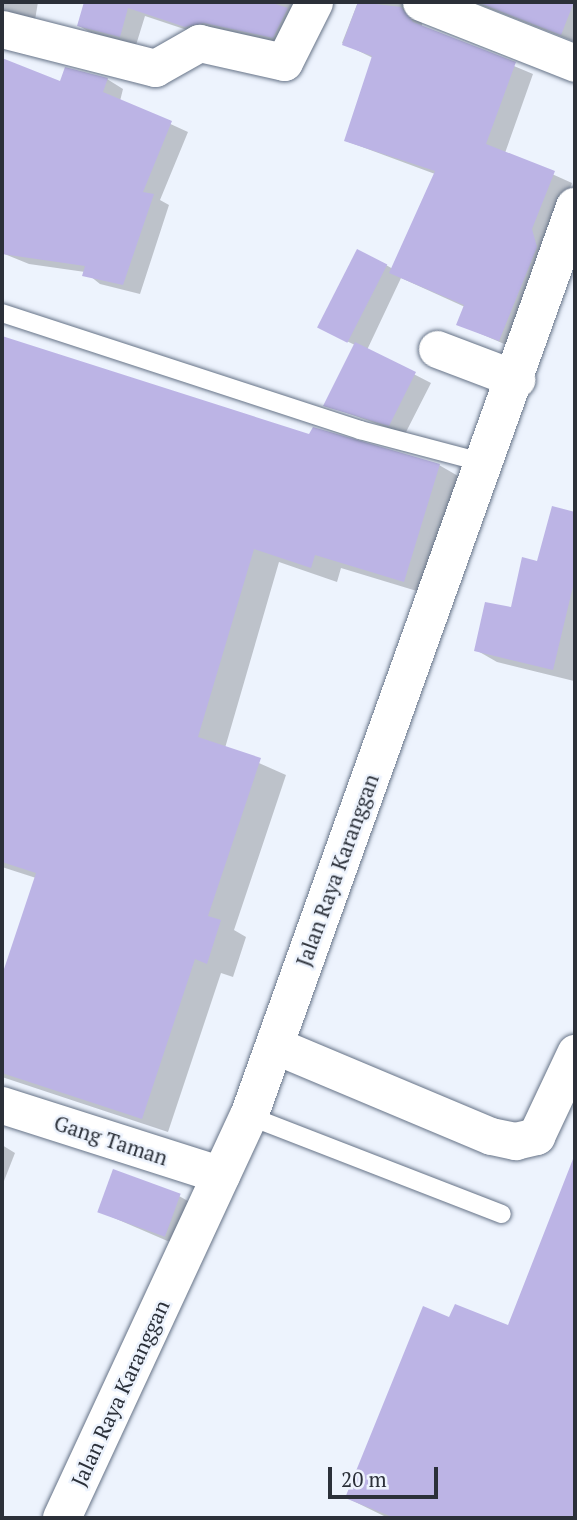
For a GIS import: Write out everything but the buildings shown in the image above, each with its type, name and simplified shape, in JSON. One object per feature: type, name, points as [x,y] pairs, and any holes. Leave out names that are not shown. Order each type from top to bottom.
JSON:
[{"type":"street","points":[[2,29],[155,68],[199,43],[284,62],[314,2]]},
{"type":"street","points":[[421,2],[575,63]]},
{"type":"street","name":"Jalan Raya Karanggan","points":[[62,1518],[248,1116],[516,379],[575,207]]},
{"type":"street","points":[[437,349],[516,379]]},
{"type":"street","points":[[274,1045],[491,1136],[515,1141],[536,1136],[575,1053]]},
{"type":"street","name":"Gang Taman","points":[[2,1105],[221,1175]]},
{"type":"lane","points":[[2,313],[360,430],[485,463]]},
{"type":"lane","points":[[248,1116],[502,1214]]}]
